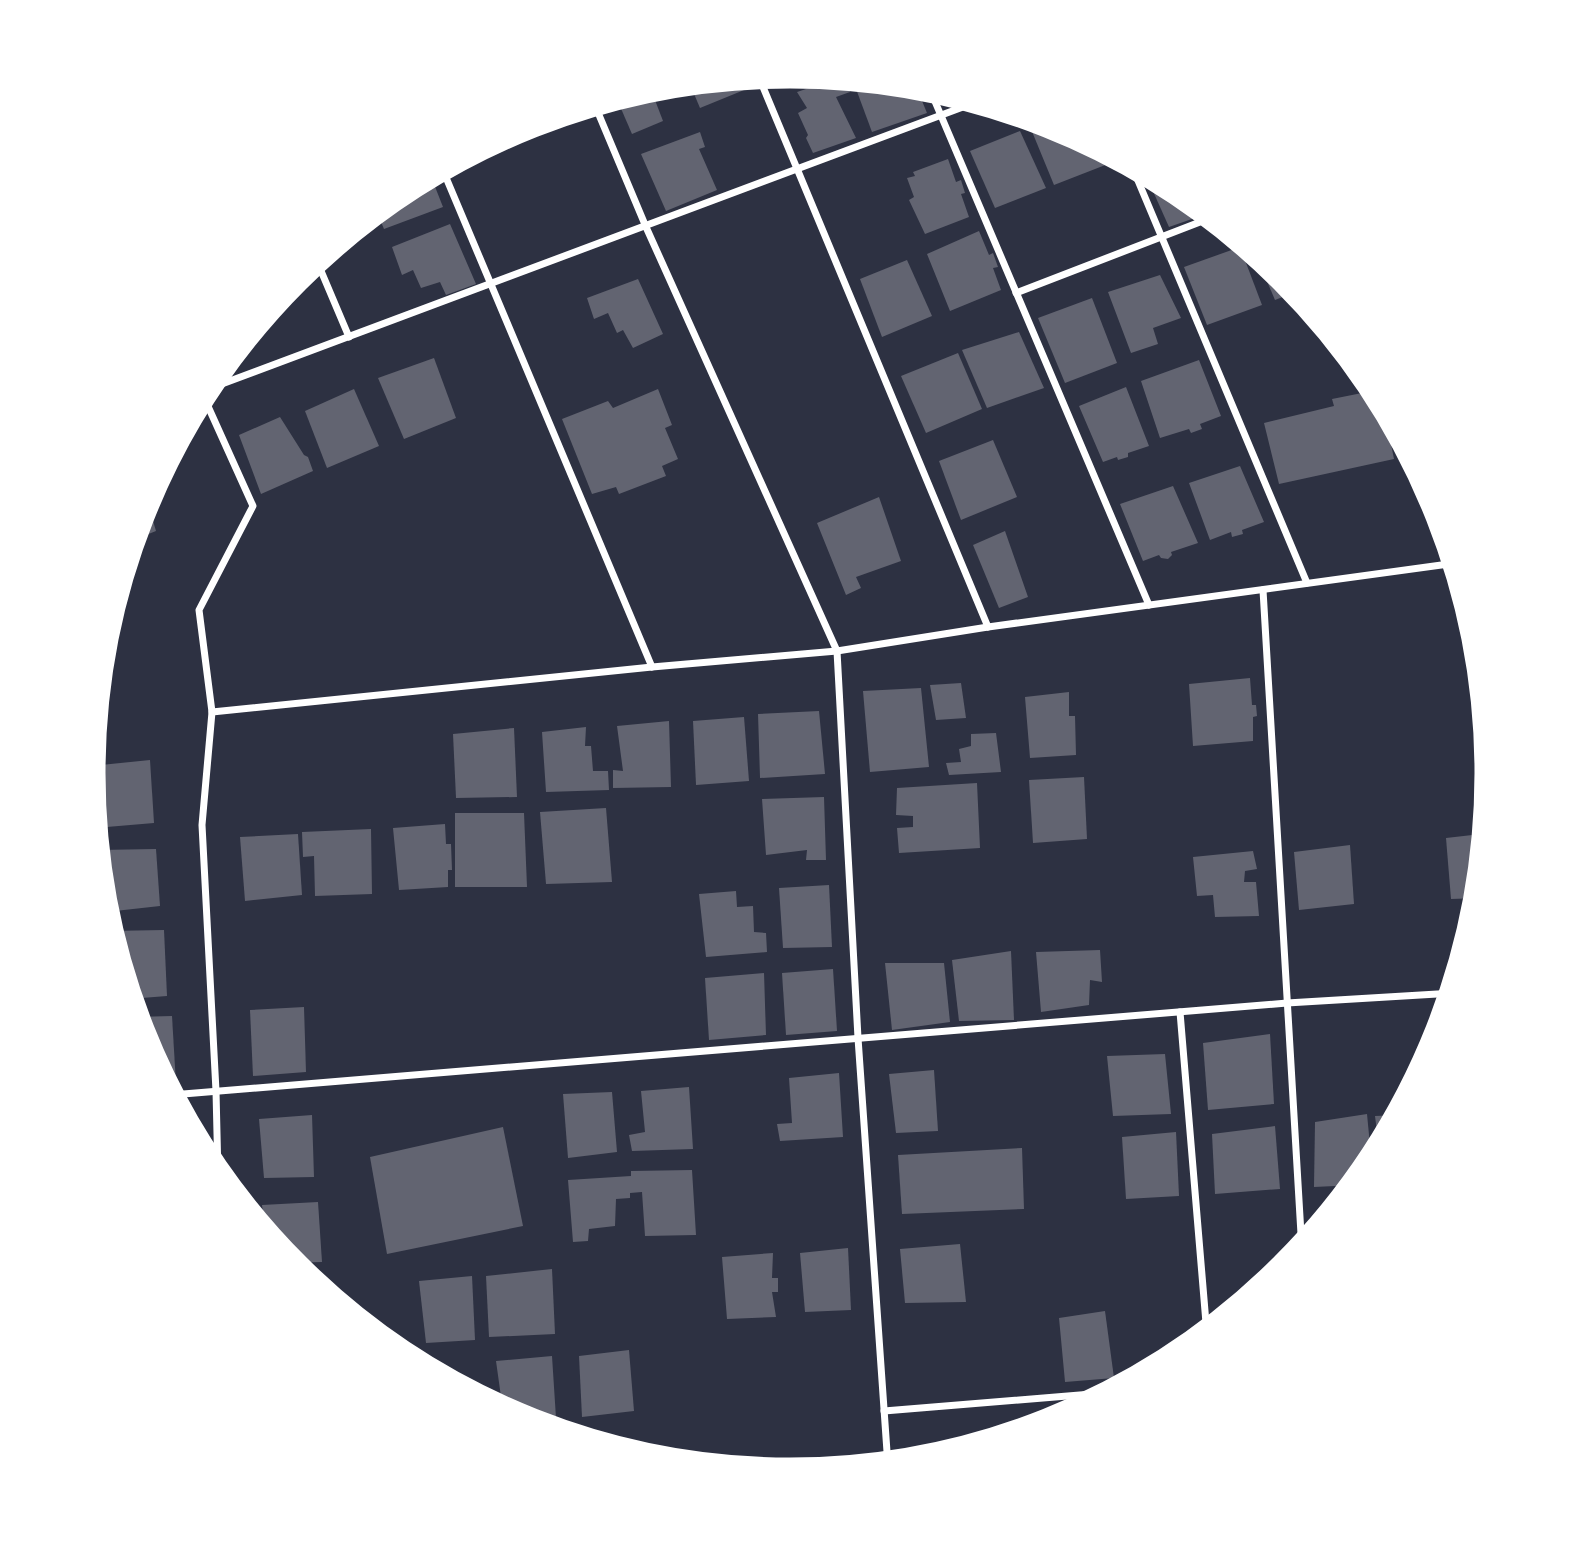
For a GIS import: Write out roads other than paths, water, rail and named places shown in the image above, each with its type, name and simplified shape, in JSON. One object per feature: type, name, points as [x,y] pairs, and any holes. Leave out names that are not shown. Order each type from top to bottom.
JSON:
[{"type":"street","points":[[762,85],[988,627]]},
{"type":"street","points":[[934,99],[1149,605]]},
{"type":"street","points":[[221,385],[966,106]]},
{"type":"street","points":[[598,112],[646,228],[838,651],[858,1038],[887,1456]]},
{"type":"street","points":[[446,176],[652,667]]},
{"type":"street","points":[[1137,177],[1307,583]]},
{"type":"street","points":[[1016,293],[1203,221]]},
{"type":"street","points":[[320,270],[349,337]]},
{"type":"street","points":[[208,405],[253,506],[199,610],[212,712],[202,825],[218,1158]]},
{"type":"street","points":[[212,712],[652,667],[838,651],[988,627],[1447,564]]},
{"type":"street","points":[[1263,590],[1301,1236]]},
{"type":"street","points":[[180,1094],[1287,1003],[1443,994]]},
{"type":"street","points":[[1180,1012],[1206,1324]]},
{"type":"street","points":[[884,1411],[1090,1394]]}]
